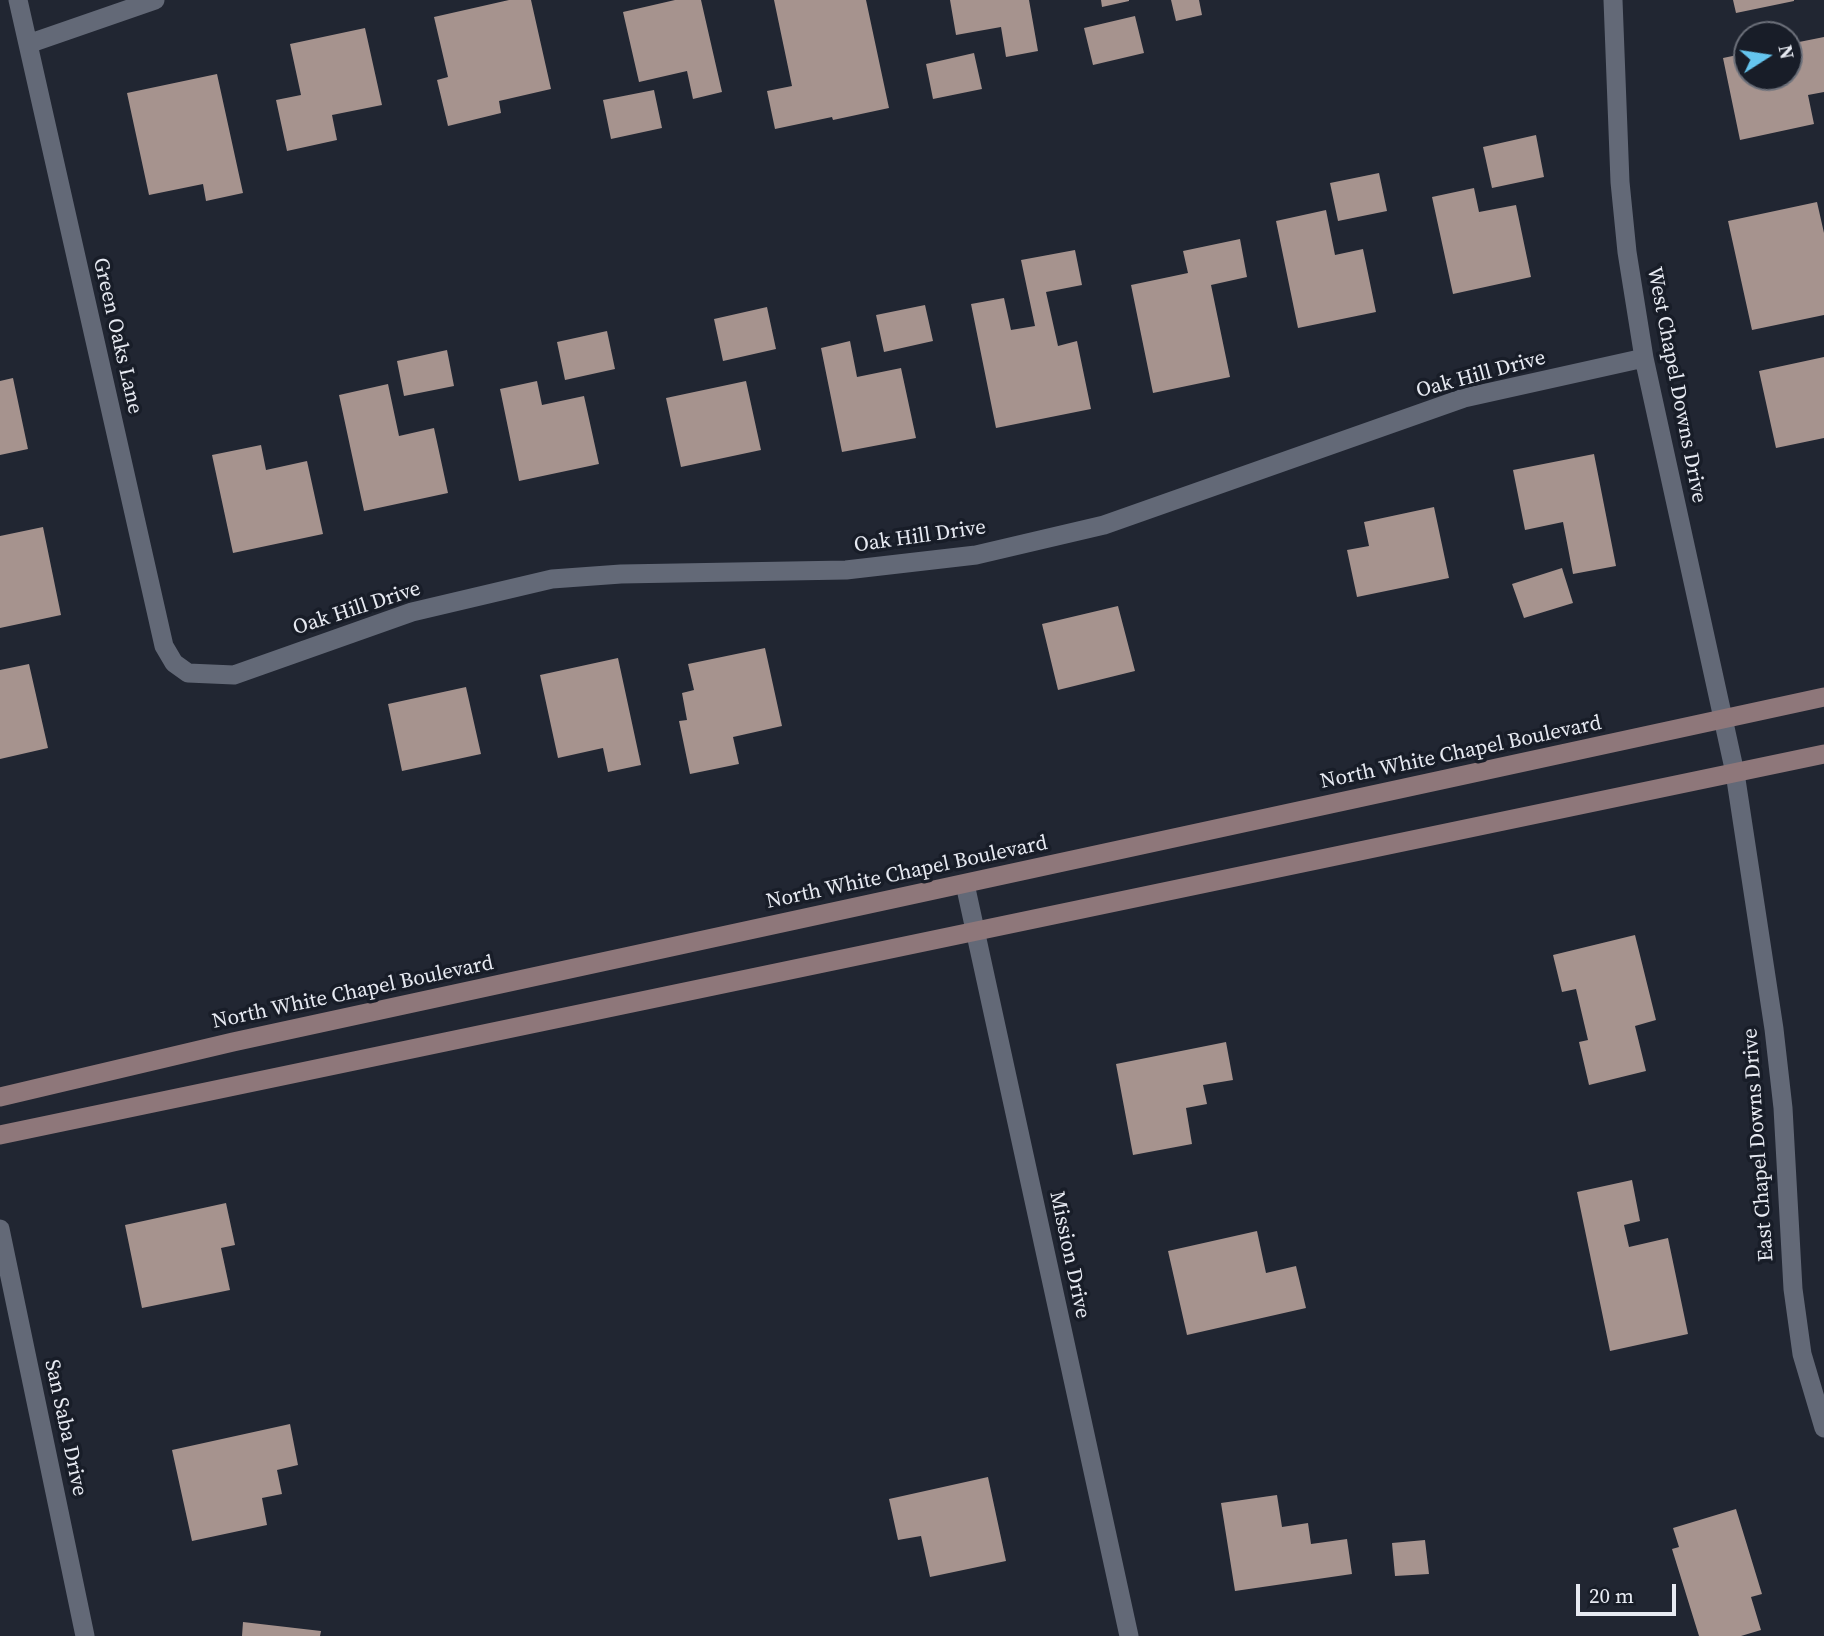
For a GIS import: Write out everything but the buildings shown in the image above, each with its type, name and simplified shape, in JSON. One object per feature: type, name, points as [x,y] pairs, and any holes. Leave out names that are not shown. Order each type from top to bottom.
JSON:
[{"type":"main road","name":"North White Chapel Boulevard","points":[[0,1097],[233,1042],[1824,697]]},
{"type":"main road","points":[[0,1135],[1824,754]]},
{"type":"street","name":"Green Oaks Lane","points":[[19,0],[164,646],[174,663],[188,673]]},
{"type":"street","points":[[28,44],[155,0]]},
{"type":"street","name":"West Chapel Downs Drive","points":[[1613,0],[1620,182],[1627,252],[1644,358],[1735,773]]},
{"type":"street","name":"Oak Hill Drive","points":[[188,673],[234,675],[412,612],[552,579],[621,574],[846,570],[976,555],[1104,526],[1464,398],[1644,358]]},
{"type":"street","name":"East Chapel Downs Drive","points":[[1735,773],[1774,1029],[1783,1108],[1793,1289],[1802,1354],[1824,1428]]},
{"type":"street","name":"Mission Drive","points":[[964,884],[1129,1636]]},
{"type":"street","name":"San Saba Drive","points":[[0,1228],[85,1636]]}]
